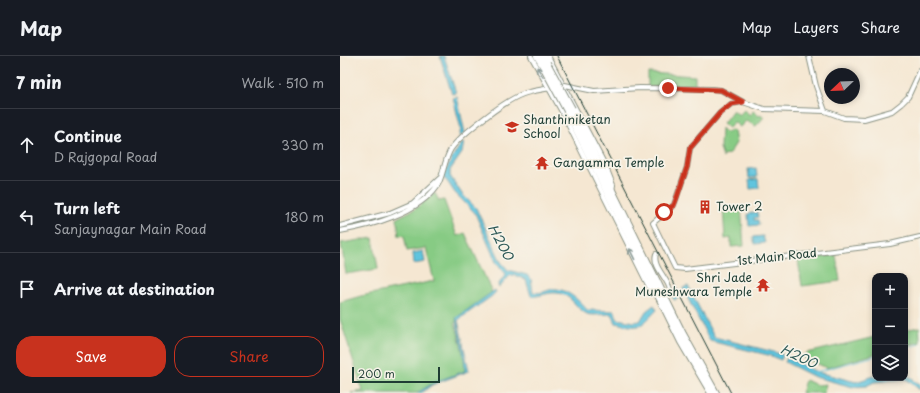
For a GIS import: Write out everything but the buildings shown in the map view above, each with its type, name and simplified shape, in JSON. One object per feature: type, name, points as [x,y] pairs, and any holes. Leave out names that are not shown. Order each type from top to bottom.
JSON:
[{"type":"highway","points":[[537,56],[545,65],[569,110],[681,342],[711,393]]},
{"type":"highway","points":[[543,56],[545,65]]},
{"type":"highway","points":[[608,193],[716,393]]},
{"type":"street","points":[[531,56],[608,193],[650,289]]},
{"type":"street","points":[[548,56],[606,167],[613,184],[608,193]]},
{"type":"street","points":[[809,56],[816,86],[825,111]]},
{"type":"street","points":[[340,231],[414,207],[438,186],[447,158],[454,146],[466,134],[507,102],[524,94],[550,88],[553,90],[563,86],[594,91],[712,89],[721,90],[743,102],[767,109],[825,111],[844,118],[864,119],[892,111],[908,97],[920,71]]},
{"type":"street","name":"1st Main Road","points":[[743,102],[731,104],[720,113],[690,148],[687,167],[674,205],[653,223],[663,251],[675,268],[890,244],[920,237]]},
{"type":"street","points":[[340,226],[385,216]]},
{"type":"street","points":[[656,254],[656,263],[669,284],[670,290],[665,298]]},
{"type":"green space","points":[[648,73],[695,76],[695,86],[648,87]]},
{"type":"green space","points":[[733,110],[739,115],[744,110],[750,115],[753,111],[759,116],[761,114],[764,117],[756,126],[746,121],[740,127],[734,122],[729,128],[723,123]]},
{"type":"green space","points":[[721,128],[725,132],[732,130],[734,131],[736,143],[729,154],[723,155],[723,158],[720,148]]},
{"type":"green space","points":[[435,193],[439,201],[444,200],[457,236],[465,233],[492,292],[455,322],[464,357],[465,371],[435,382],[417,393],[351,393],[363,391],[340,319],[340,302],[361,296],[434,281],[426,248],[407,251],[404,235],[399,236],[397,218],[415,209]]},
{"type":"green space","points":[[741,207],[744,246],[731,247],[731,238],[725,239],[723,208]]},
{"type":"green space","points":[[373,238],[378,269],[346,274],[341,243]]},
{"type":"green space","points":[[836,255],[840,281],[802,286],[798,260]]},
{"type":"green space","points":[[919,327],[920,342],[908,345],[908,329]]},
{"type":"green space","points":[[872,338],[872,355],[827,368],[802,357],[807,353]]},
{"type":"green space","points":[[805,380],[817,385],[826,384],[824,393],[801,393]]},
{"type":"water","points":[[440,56],[444,56],[456,93],[452,94]]},
{"type":"water","points":[[457,97],[465,133],[459,137],[461,129],[453,98]]},
{"type":"water","points":[[464,141],[462,153],[450,170],[450,176],[462,194],[476,208],[501,262],[508,270],[527,275],[531,279],[533,292],[536,293],[552,289],[562,290],[576,299],[587,310],[615,311],[617,319],[634,322],[640,321],[646,311],[654,305],[657,310],[643,324],[639,326],[630,326],[616,323],[612,314],[587,314],[583,312],[570,298],[561,294],[553,293],[531,296],[526,280],[517,276],[510,275],[499,288],[498,285],[506,274],[496,262],[475,213],[455,193],[447,181],[442,177],[455,153]]},
{"type":"water","points":[[756,168],[757,177],[749,178],[748,169]]},
{"type":"water","points":[[758,179],[759,188],[750,189],[749,180]]},
{"type":"water","points":[[757,212],[758,217],[754,218],[754,220],[758,220],[759,225],[749,226],[748,214]]},
{"type":"water","points":[[763,236],[765,243],[755,244],[753,237]]},
{"type":"water","points":[[423,251],[425,262],[414,264],[413,253]]},
{"type":"water","points":[[688,286],[714,337],[783,355],[781,360],[768,355],[710,341],[686,295],[674,300],[672,296],[684,291],[683,288]]},
{"type":"water","points":[[495,290],[496,292],[492,296],[458,320],[469,371],[432,385],[421,393],[417,393],[435,382],[465,371],[464,357],[456,318]]},
{"type":"water","points":[[787,358],[817,372],[856,382],[872,377],[872,381],[885,381],[874,382],[866,386],[853,387],[815,377],[785,362]]},
{"type":"water","points":[[908,376],[920,385],[920,390],[908,381]]},
{"type":"waterway","points":[[908,347],[920,344]]},
{"type":"waterway","name":"H200","points":[[816,372],[872,357]]},
{"type":"railway","points":[[557,56],[731,393]]},
{"type":"place","name":"Shanthiniketan School","points":[[512,127]]},
{"type":"place","name":"Gangamma Temple","points":[[542,163]]},
{"type":"place","name":"Tower 2","points":[[705,207]]},
{"type":"place","name":"Shri Jade Muneshwara Temple","points":[[763,285]]},
{"type":"route","points":[[664,212],[674,205],[687,167],[690,156],[690,148],[720,113],[731,104],[743,102],[721,90],[668,88]]}]
